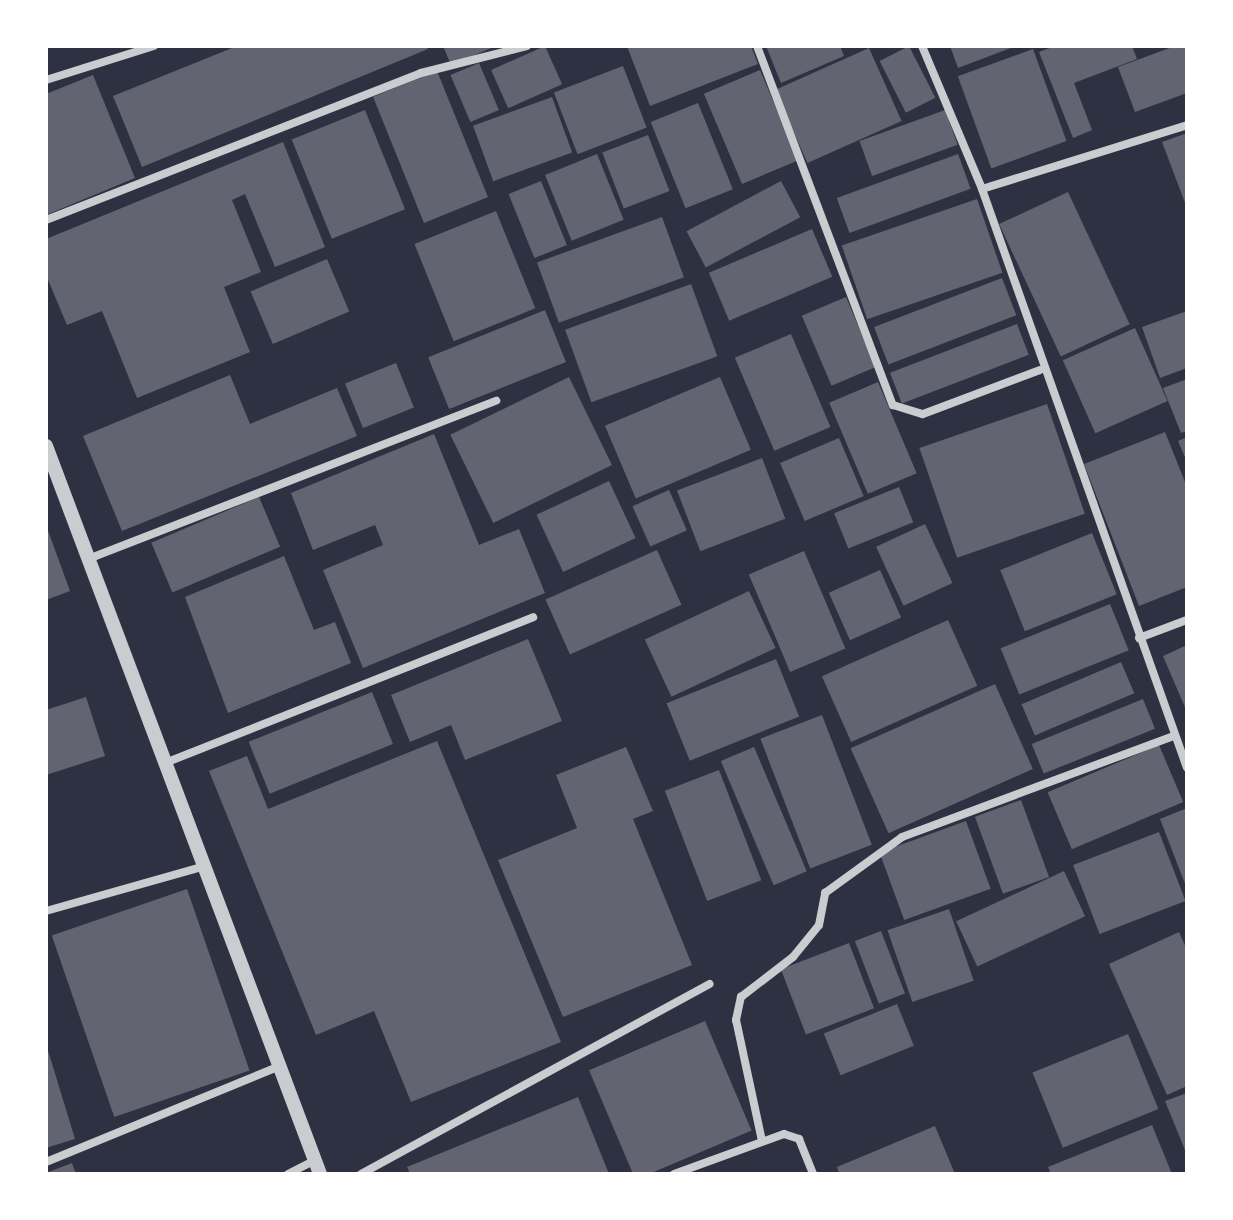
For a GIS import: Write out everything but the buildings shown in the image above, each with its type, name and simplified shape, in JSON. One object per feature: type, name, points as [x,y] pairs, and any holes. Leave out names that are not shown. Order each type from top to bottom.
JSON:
[{"type":"street","points":[[46,80],[154,46]]},
{"type":"street","points":[[46,220],[421,73],[527,46]]},
{"type":"street","points":[[757,46],[893,405],[923,414],[1040,370]]},
{"type":"street","points":[[922,46],[982,189],[1040,370],[1139,638],[1171,737],[1187,768]]},
{"type":"street","points":[[982,189],[1187,125]]},
{"type":"street","points":[[88,559],[496,401]]},
{"type":"street","points":[[46,446],[317,1167],[288,1174]]},
{"type":"street","points":[[165,763],[533,617]]},
{"type":"street","points":[[1139,638],[1187,620]]},
{"type":"street","points":[[762,1141],[736,1020],[741,997],[793,957],[819,925],[825,893],[902,837],[1171,737]]},
{"type":"street","points":[[46,911],[205,866]]},
{"type":"street","points":[[361,1174],[710,984]]},
{"type":"street","points":[[46,1162],[278,1067]]},
{"type":"street","points":[[674,1174],[784,1134],[799,1139],[813,1174]]}]
